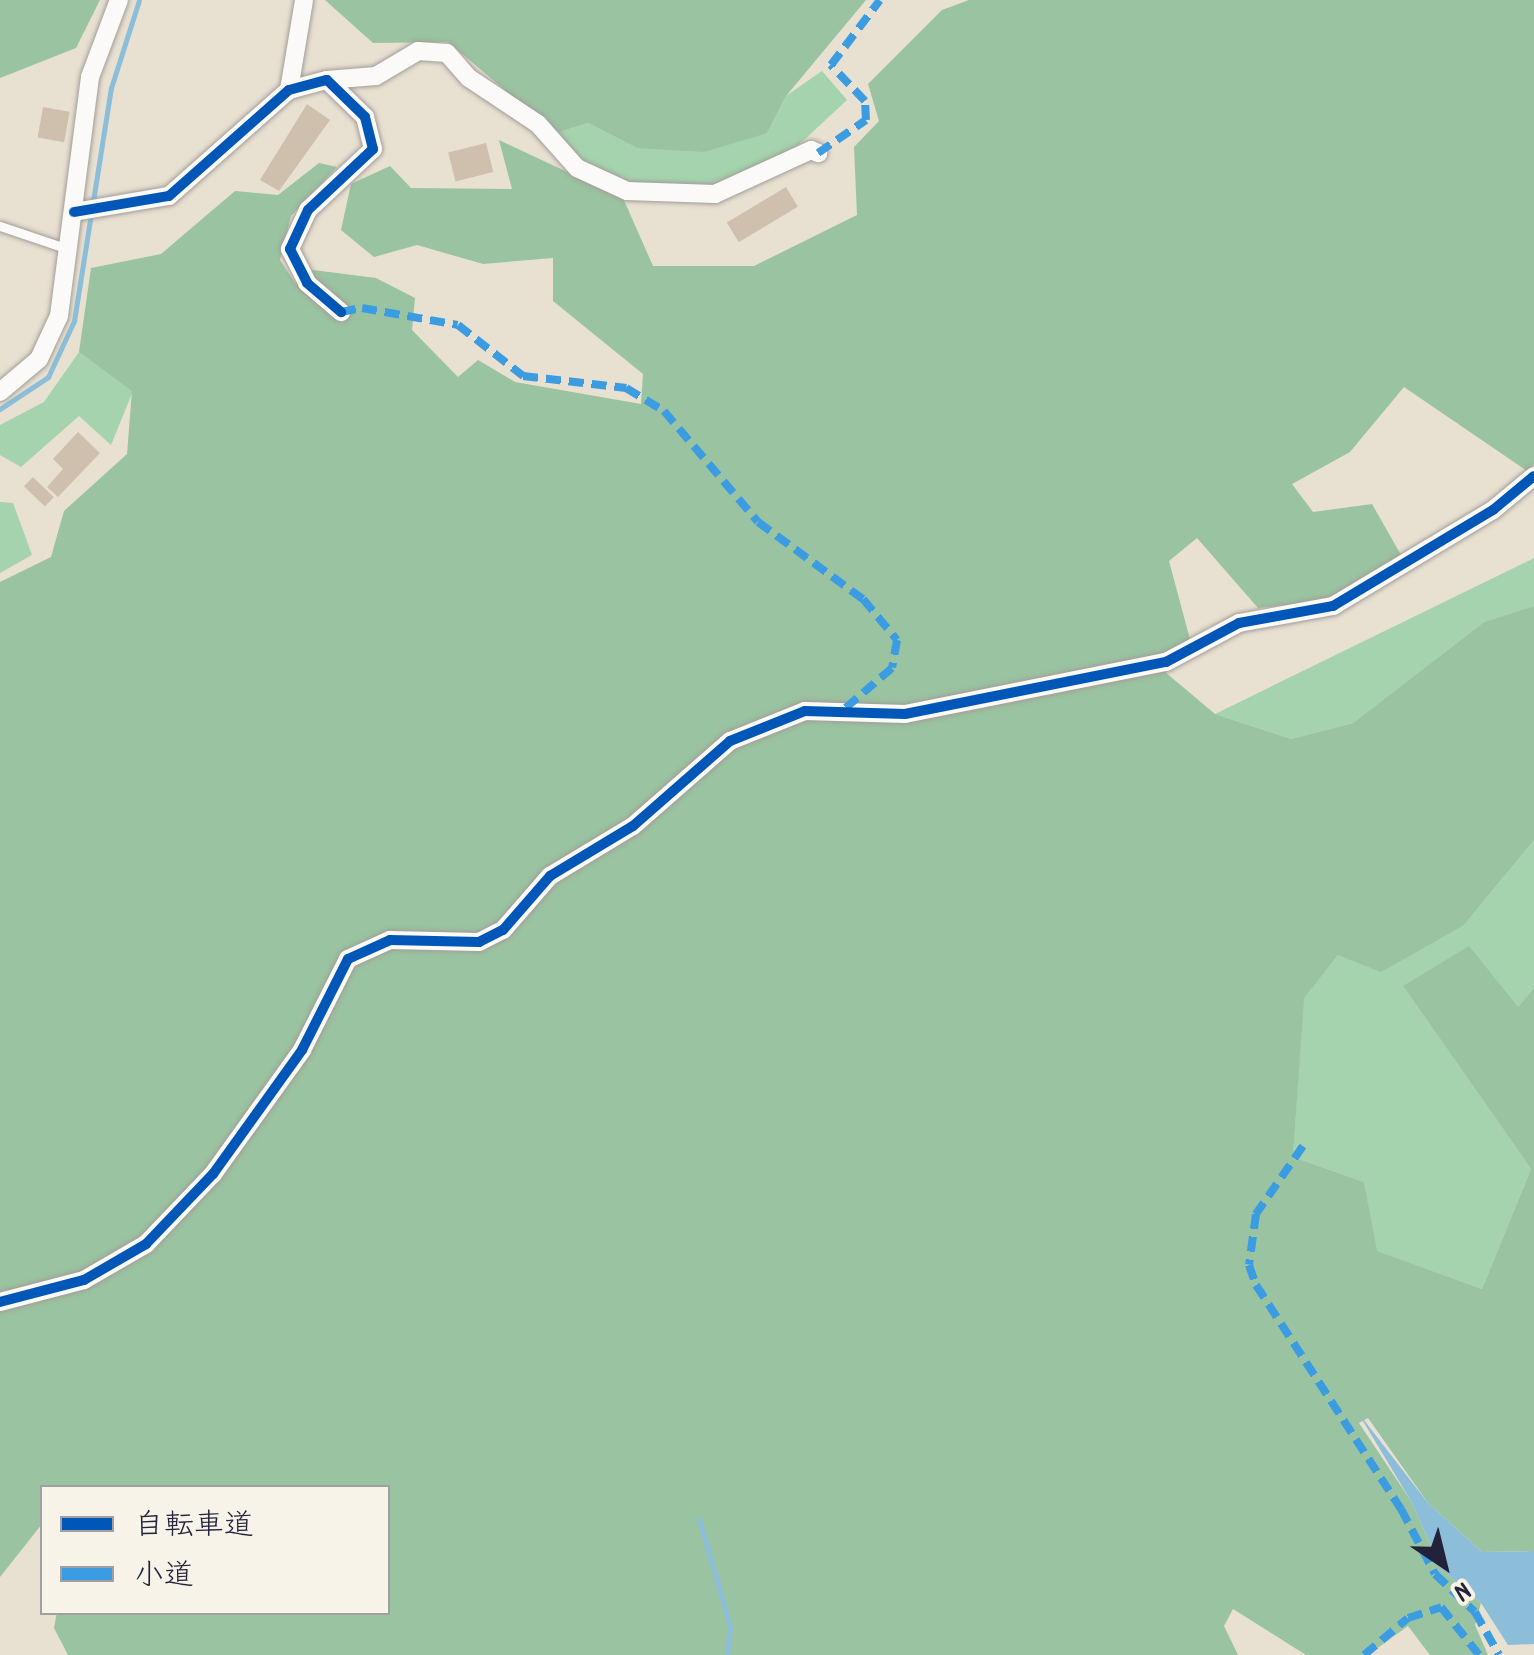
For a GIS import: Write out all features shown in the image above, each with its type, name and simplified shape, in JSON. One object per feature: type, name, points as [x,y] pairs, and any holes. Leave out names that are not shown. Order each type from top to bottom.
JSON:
[{"type":"street","points":[[0,392],[39,359],[59,316],[90,77],[119,0]]},
{"type":"street","points":[[289,90],[304,0]]},
{"type":"street","points":[[74,212],[168,196],[289,90],[327,80],[376,76],[418,51],[447,53],[469,78],[538,124],[577,168],[627,191],[715,194],[811,150],[818,153]]},
{"type":"street","points":[[327,80],[366,117],[372,149],[308,210],[290,249],[307,283],[341,312]]},
{"type":"street","points":[[0,1302],[84,1280],[146,1244],[212,1174],[290,1066],[348,959],[390,940],[478,942],[503,930],[550,876],[633,826],[730,741],[805,712],[906,714],[1166,662],[1239,622],[1334,606],[1494,510],[1534,476]]},
{"type":"lane","points":[[0,226],[69,249]]},
{"type":"green space","points":[[0,0],[100,0],[76,48],[0,78]]},
{"type":"green space","points":[[325,0],[866,0],[786,96],[767,133],[704,152],[637,148],[588,123],[556,133],[448,42],[373,43]]},
{"type":"green space","points":[[969,0],[1534,0],[1534,464],[1527,471],[1404,387],[1350,452],[1292,484],[1313,512],[1372,504],[1401,555],[1333,600],[1258,608],[1197,538],[1169,561],[1191,643],[1165,672],[1215,714],[1291,739],[1353,723],[1484,622],[1534,606],[1534,840],[1464,925],[1381,972],[1338,955],[1304,998],[1293,1157],[1364,1182],[1377,1251],[1482,1289],[1531,1169],[1403,986],[1469,946],[1518,1007],[1534,988],[1534,1551],[1482,1552],[1428,1503],[1368,1418],[1359,1423],[1411,1501],[1442,1570],[1481,1603],[1475,1625],[1488,1655],[1430,1655],[1408,1626],[1368,1655],[1306,1655],[1233,1609],[1224,1626],[1238,1655],[68,1655],[54,1628],[56,1615],[390,1615],[390,1485],[40,1485],[40,1527],[0,1577],[0,582],[51,557],[64,511],[127,454],[132,391],[79,352],[91,268],[161,254],[235,191],[278,195],[319,163],[337,167],[291,216],[280,260],[296,284],[313,270],[376,278],[415,298],[412,330],[458,377],[478,360],[515,382],[641,404],[643,374],[553,301],[553,258],[483,264],[417,245],[374,257],[341,230],[351,184],[390,166],[411,188],[512,189],[499,140],[623,198],[653,266],[754,266],[857,215],[854,147],[879,121],[868,84],[942,10]]},
{"type":"green space","points":[[822,71],[847,100],[776,166],[712,186],[628,184],[584,165],[556,133],[588,123],[637,148],[767,133],[786,96]]},
{"type":"green space","points":[[79,352],[133,391],[111,445],[79,416],[21,467],[0,455],[0,425],[44,402]]},
{"type":"green space","points":[[0,502],[13,503],[32,555],[0,573]]},
{"type":"green space","points":[[1534,558],[1534,606],[1484,622],[1353,723],[1291,739],[1215,714]]},
{"type":"green space","points":[[1534,840],[1534,988],[1518,1007],[1403,986],[1531,1169],[1482,1289],[1376,1251],[1364,1182],[1293,1157],[1303,998],[1338,955],[1464,925]]},
{"type":"water","points":[[1357,1411],[1428,1503],[1482,1552],[1534,1551],[1534,1644],[1508,1645],[1481,1603],[1442,1570],[1411,1501]]},
{"type":"building","points":[[307,104],[330,120],[279,191],[260,180]]},
{"type":"building","points":[[43,107],[70,112],[64,142],[38,138]]},
{"type":"building","points":[[486,143],[493,172],[455,182],[448,152]]},
{"type":"building","points":[[786,187],[798,207],[739,242],[727,223]]},
{"type":"building","points":[[78,432],[100,453],[58,497],[47,487],[63,469],[53,459]]},
{"type":"building","points":[[33,477],[54,497],[45,506],[24,486]]},
{"type":"waterway","points":[[0,409],[48,377],[74,321],[111,88],[139,0]]},
{"type":"waterway","points":[[699,1519],[730,1626],[727,1655]]},
{"type":"marked path","points":[[818,153],[866,120],[865,101],[831,65],[880,0]]},
{"type":"marked path","points":[[341,312],[362,308],[458,325],[523,376],[626,388],[664,411],[758,522],[863,599],[897,640],[892,668],[842,711]]},
{"type":"marked path","points":[[1303,1146],[1256,1214],[1249,1265],[1256,1285],[1401,1509],[1435,1574],[1475,1612],[1499,1655]]},
{"type":"marked path","points":[[1364,1655],[1408,1618],[1441,1607],[1479,1655]]},
{"type":"cycle path","points":[[74,212],[169,196],[289,90],[327,80],[365,117],[373,149],[308,210],[290,249],[307,283],[341,312]]},
{"type":"cycle path","points":[[0,1302],[84,1280],[146,1244],[213,1174],[302,1050],[348,959],[390,940],[479,942],[503,930],[550,876],[633,826],[730,741],[805,711],[905,714],[1166,662],[1239,623],[1333,606],[1493,510],[1534,476]]}]
